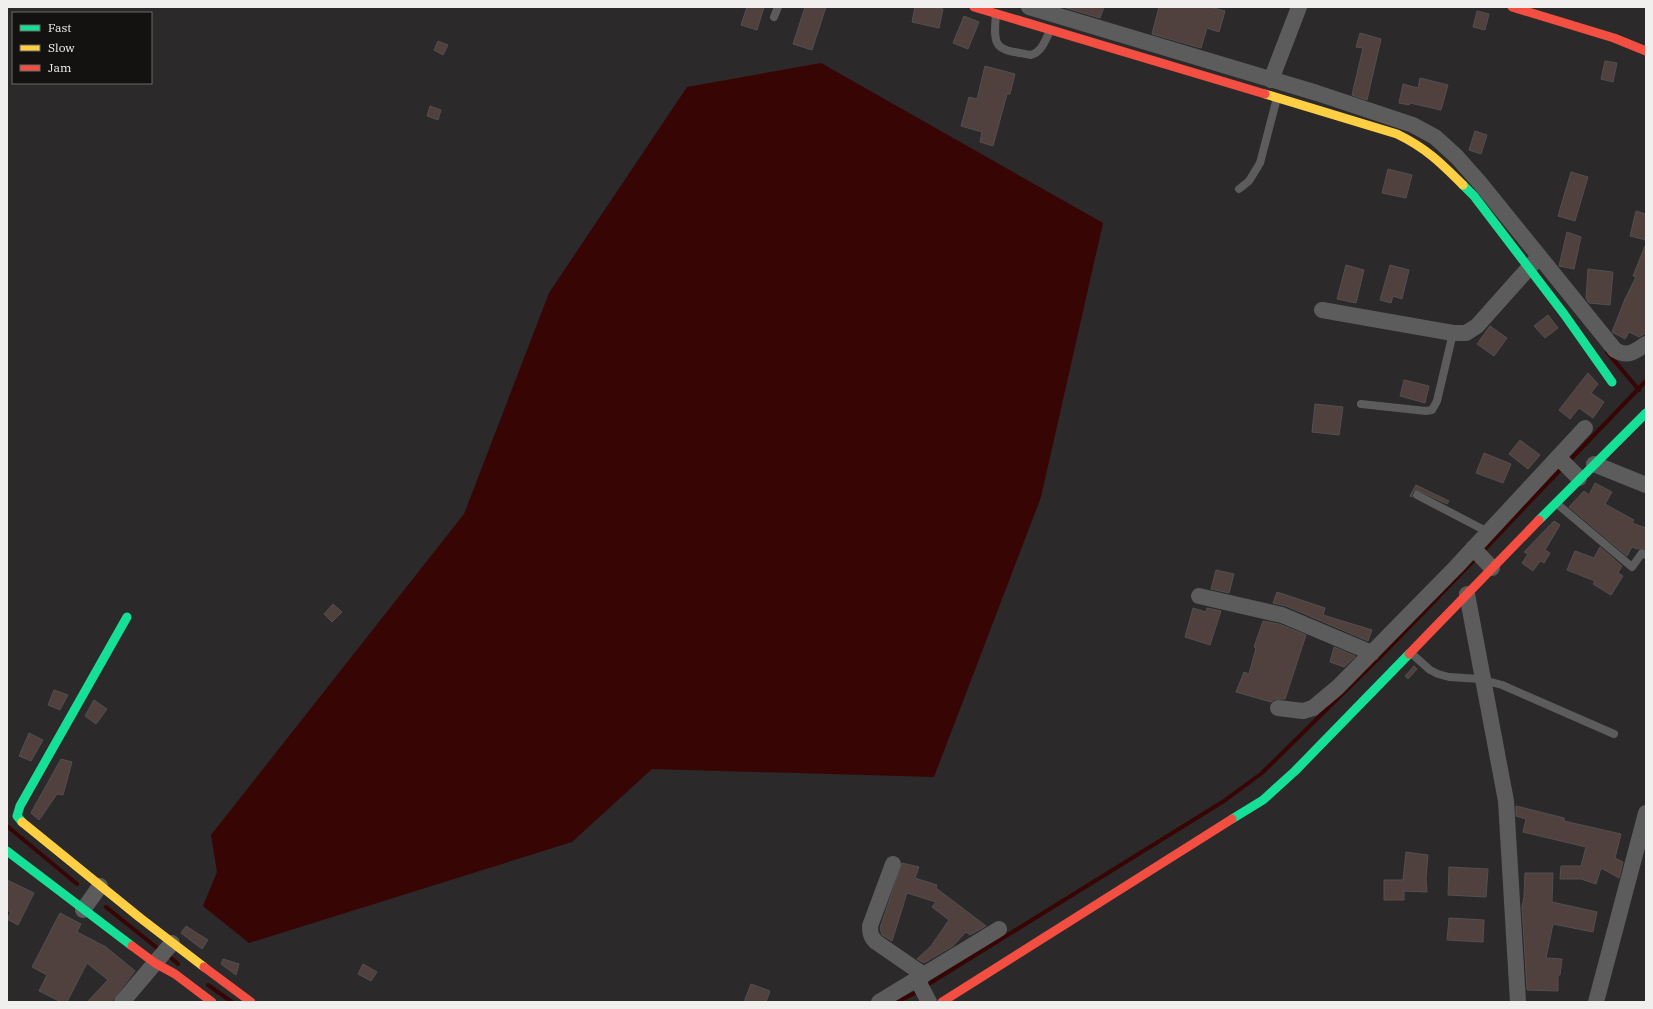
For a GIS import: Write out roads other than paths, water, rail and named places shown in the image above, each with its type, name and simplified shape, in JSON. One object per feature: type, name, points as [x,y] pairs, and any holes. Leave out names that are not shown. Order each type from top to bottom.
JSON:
[{"type":"street","points":[[974,7],[1397,134],[1416,143],[1438,160],[1474,196],[1615,350],[1626,355],[1646,344]]},
{"type":"street","points":[[1029,7],[1059,13],[1271,80],[1317,93],[1413,125],[1435,137],[1457,157],[1480,183],[1534,262],[1564,314],[1612,382]]},
{"type":"street","points":[[1271,80],[1299,7]]},
{"type":"street","points":[[1512,7],[1614,38],[1646,52]]},
{"type":"street","points":[[1051,30],[1059,13]]},
{"type":"street","points":[[1322,310],[1453,333],[1466,333],[1477,326],[1534,262]]},
{"type":"street","points":[[942,1002],[1263,800],[1295,771],[1555,502],[1646,413]]},
{"type":"street","points":[[1278,708],[1302,711],[1312,708],[1338,687],[1473,548],[1585,428]]},
{"type":"street","points":[[1558,457],[1579,478]]},
{"type":"street","points":[[1594,464],[1646,485]]},
{"type":"street","points":[[1473,548],[1492,568]]},
{"type":"street","points":[[1467,594],[1506,801],[1518,1002]]},
{"type":"street","points":[[1199,596],[1282,615],[1372,653]]},
{"type":"street","points":[[127,617],[20,806],[17,816],[25,825],[100,886],[251,1002]]},
{"type":"street","points":[[1596,1002],[1646,813]]},
{"type":"street","points":[[7,851],[83,910],[212,1002]]},
{"type":"street","points":[[893,864],[872,920],[870,933],[871,938],[920,977],[929,1002]]},
{"type":"street","points":[[83,910],[100,886]]},
{"type":"street","points":[[879,1002],[999,929]]},
{"type":"street","points":[[122,1002],[172,942]]},
{"type":"lane","points":[[774,17],[778,7]]},
{"type":"lane","points":[[996,13],[994,29],[998,45],[1003,50],[1031,55],[1035,54],[1041,49],[1051,30]]},
{"type":"lane","points":[[1239,189],[1249,181],[1260,163],[1277,98]]},
{"type":"lane","points":[[1361,404],[1426,411],[1432,410],[1436,400],[1453,333]]},
{"type":"lane","points":[[1417,495],[1488,532]]},
{"type":"lane","points":[[1555,502],[1632,567],[1642,553],[1646,555]]},
{"type":"lane","points":[[1410,652],[1430,670],[1438,674],[1450,677],[1484,680],[1502,685],[1614,734]]},
{"type":"waterway","points":[[1607,352],[1639,390]]},
{"type":"waterway","points":[[1571,459],[1646,381]]},
{"type":"waterway","points":[[1485,549],[1561,469]]},
{"type":"waterway","points":[[927,985],[1224,801],[1262,773],[1384,653],[1475,559]]},
{"type":"waterway","points":[[7,826],[77,884]]},
{"type":"waterway","points":[[106,907],[156,947]]},
{"type":"waterway","points":[[170,957],[178,964]]},
{"type":"waterway","points":[[208,985],[232,1002]]},
{"type":"waterway","points":[[897,1002],[915,993]]}]
